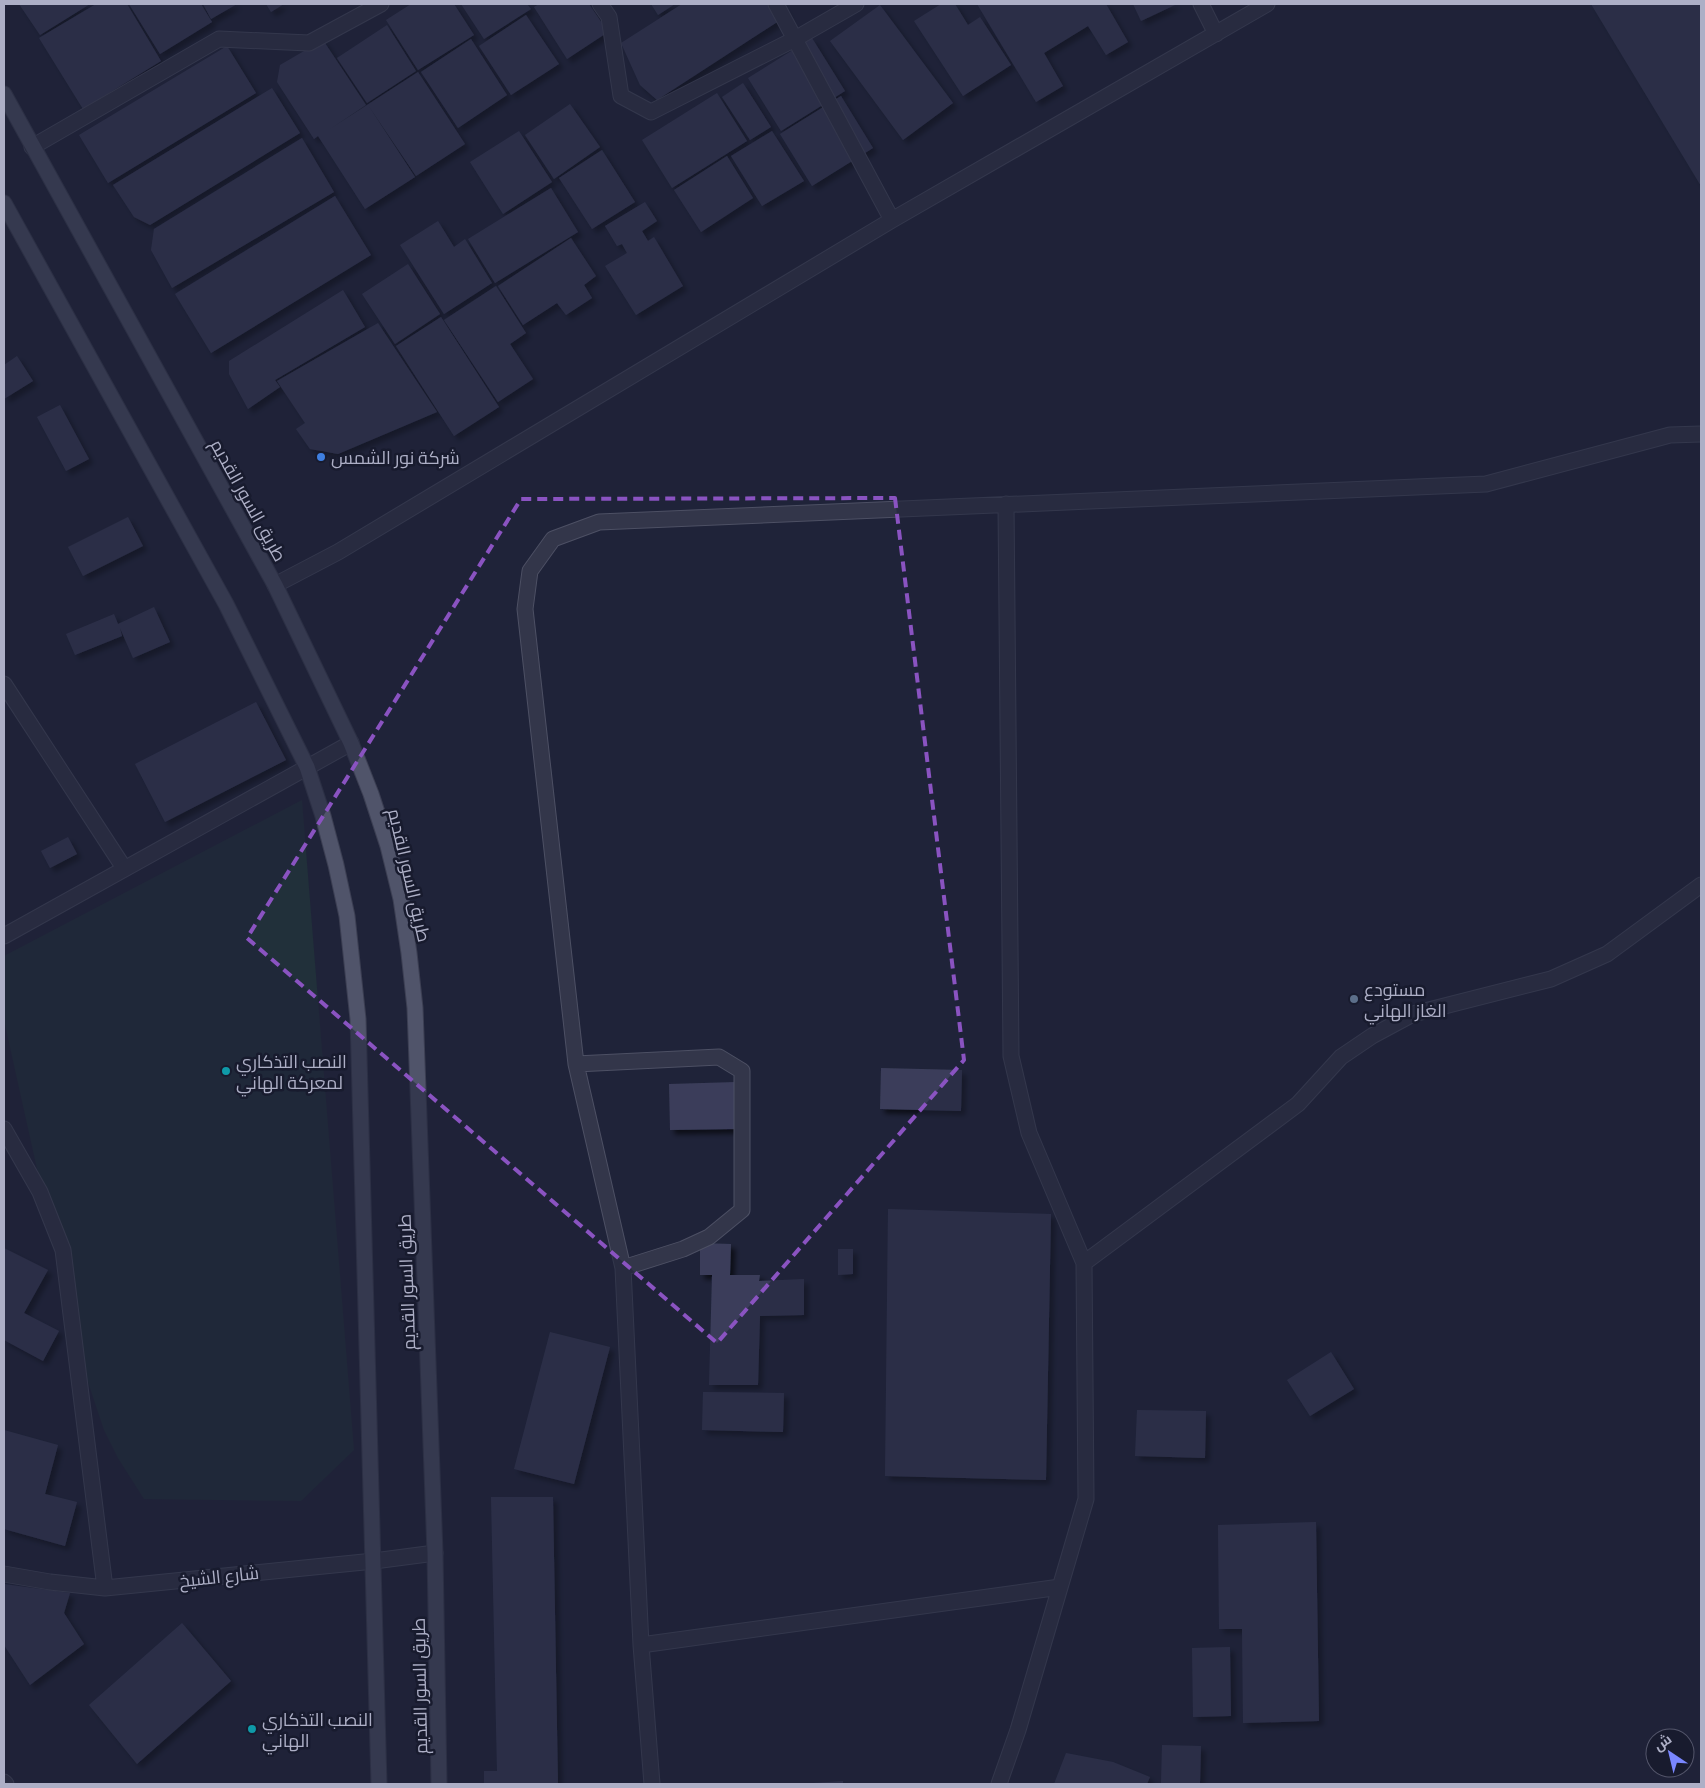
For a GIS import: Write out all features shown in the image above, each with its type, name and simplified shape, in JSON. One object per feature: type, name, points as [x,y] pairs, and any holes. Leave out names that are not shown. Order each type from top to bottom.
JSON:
[{"type":"main road","name":"طريق السور القديم","points":[[4,94],[32,148],[275,585],[351,743],[371,794],[388,846],[401,899],[409,953],[414,1008],[435,1553],[440,1784]]},
{"type":"main road","points":[[4,203],[226,604],[307,767],[328,832],[347,916],[358,1019],[379,1784]]},
{"type":"street","points":[[32,148],[218,39],[309,43],[381,4]]},
{"type":"street","points":[[600,4],[609,17],[621,96],[651,112],[795,39],[856,4]]},
{"type":"street","points":[[776,4],[892,220]]},
{"type":"street","points":[[1201,4],[1216,34]]},
{"type":"street","points":[[275,585],[347,546],[892,220],[1267,4]]},
{"type":"street","points":[[652,1784],[641,1645],[623,1268],[576,1064],[525,609],[530,570],[553,539],[600,522],[1486,484],[1670,435],[1701,434]]},
{"type":"street","points":[[999,1784],[1018,1730],[1086,1499],[1084,1263],[1030,1133],[1012,1056],[1006,504]]},
{"type":"street","points":[[4,684],[124,868]]},
{"type":"street","points":[[4,936],[351,743]]},
{"type":"street","points":[[1084,1263],[1298,1104],[1341,1057],[1372,1036],[1413,1014],[1550,979],[1607,954],[1701,885]]},
{"type":"street","points":[[576,1064],[719,1057],[742,1070],[742,1210],[709,1237],[683,1249],[623,1268]]},
{"type":"street","points":[[4,1129],[40,1192],[63,1250],[106,1588]]},
{"type":"street","name":"شارع الشيخ","points":[[4,1574],[50,1582],[106,1588],[374,1561],[435,1553]]},
{"type":"street","points":[[641,1645],[1060,1588]]},
{"type":"highlighted area","points":[[895,498],[964,1060],[717,1343],[247,938],[521,499]]},
{"type":"shaded area","points":[[302,800],[354,1450],[301,1501],[144,1499],[118,1458],[104,1430],[77,1349],[4,1020],[4,956]]},
{"type":"building","points":[[19,4],[90,4],[40,35]]},
{"type":"building","points":[[96,4],[127,4],[161,61],[83,109],[39,38]]},
{"type":"building","points":[[129,4],[201,4],[212,22],[160,54]]},
{"type":"building","points":[[203,4],[237,4],[211,19]]},
{"type":"building","points":[[266,4],[284,4],[271,12]]},
{"type":"building","points":[[411,4],[454,4],[474,35],[418,70],[386,20]]},
{"type":"building","points":[[461,4],[527,4],[531,9],[484,39]]},
{"type":"building","points":[[539,4],[589,4],[608,32],[567,59],[534,7]]},
{"type":"building","points":[[651,4],[675,4],[658,15]]},
{"type":"building","points":[[682,4],[780,4],[788,15],[657,100],[640,85],[621,43]]},
{"type":"building","points":[[941,4],[955,4],[968,25],[980,17],[1011,65],[963,96],[914,21]]},
{"type":"building","points":[[977,4],[1106,4],[1128,42],[1106,55],[1088,26],[1044,53],[1063,86],[1036,102]]},
{"type":"building","points":[[1133,4],[1177,4],[1141,21]]},
{"type":"building","points":[[1591,4],[1701,4],[1701,186]]},
{"type":"building","points":[[880,5],[953,103],[903,140],[830,41]]},
{"type":"building","points":[[526,15],[559,64],[511,95],[479,46]]},
{"type":"building","points":[[387,25],[416,71],[367,103],[337,58]]},
{"type":"building","points":[[812,38],[845,91],[781,131],[748,78]]},
{"type":"building","points":[[471,39],[507,95],[458,128],[421,72]]},
{"type":"building","points":[[323,40],[366,105],[330,129],[418,72],[465,144],[416,176],[368,105],[415,177],[365,209],[318,136],[314,139],[277,82],[280,65]]},
{"type":"building","points":[[227,46],[256,93],[108,183],[79,135]]},
{"type":"building","points":[[743,83],[771,127],[750,140],[722,97]]},
{"type":"building","points":[[272,88],[300,133],[150,225],[134,217],[113,185]]},
{"type":"building","points":[[717,93],[747,141],[672,188],[642,140]]},
{"type":"building","points":[[841,96],[873,148],[812,186],[780,134]]},
{"type":"building","points":[[570,104],[600,147],[554,179],[525,135]]},
{"type":"building","points":[[519,131],[552,182],[503,214],[470,162]]},
{"type":"building","points":[[772,131],[804,181],[762,206],[731,156]]},
{"type":"building","points":[[302,138],[334,192],[172,288],[151,250],[154,229]]},
{"type":"building","points":[[602,150],[635,202],[592,229],[559,178]]},
{"type":"building","points":[[727,156],[753,198],[701,232],[674,190]]},
{"type":"building","points":[[551,188],[578,232],[495,283],[468,239]]},
{"type":"building","points":[[335,196],[371,255],[211,353],[175,294]]},
{"type":"building","points":[[645,202],[657,221],[642,231],[648,241],[654,237],[683,286],[636,315],[605,266],[627,253],[622,244],[617,246],[605,226]]},
{"type":"building","points":[[438,221],[454,247],[465,239],[492,283],[444,314],[400,245]]},
{"type":"building","points":[[571,238],[596,276],[584,285],[592,298],[566,315],[557,303],[523,325],[498,286]]},
{"type":"building","points":[[408,264],[440,314],[395,344],[362,294]]},
{"type":"building","points":[[496,286],[526,333],[510,344],[533,379],[498,402],[444,320]]},
{"type":"building","points":[[343,290],[365,327],[275,380],[280,387],[248,409],[229,374],[229,361]]},
{"type":"building","points":[[441,317],[499,407],[454,436],[396,346]]},
{"type":"building","points":[[378,323],[437,412],[338,454],[310,449],[296,429],[305,423],[277,381]]},
{"type":"building","points":[[17,356],[33,381],[4,399],[4,365]]},
{"type":"building","points":[[60,405],[89,459],[66,471],[37,417]]},
{"type":"building","points":[[128,517],[143,546],[83,576],[68,547]]},
{"type":"building","points":[[154,607],[170,642],[133,658],[120,628],[122,636],[75,655],[66,634],[114,614],[118,624]]},
{"type":"building","points":[[256,702],[286,760],[165,822],[135,764]]},
{"type":"building","points":[[68,837],[77,854],[50,868],[41,851]]},
{"type":"building","points":[[881,1068],[962,1070],[961,1111],[880,1109]]},
{"type":"building","points":[[736,1082],[737,1129],[670,1130],[669,1084]]},
{"type":"building","points":[[888,1209],[1051,1214],[1046,1480],[885,1476]]},
{"type":"building","points":[[700,1243],[731,1244],[730,1275],[760,1275],[759,1281],[804,1279],[804,1315],[760,1316],[758,1385],[709,1385],[712,1275],[700,1275]]},
{"type":"building","points":[[4,1248],[48,1270],[24,1313],[59,1331],[43,1361],[4,1340]]},
{"type":"building","points":[[838,1249],[853,1249],[853,1274],[838,1275]]},
{"type":"building","points":[[550,1332],[610,1347],[574,1484],[514,1469]]},
{"type":"building","points":[[1331,1352],[1354,1389],[1310,1416],[1287,1380]]},
{"type":"building","points":[[703,1392],[784,1393],[783,1432],[702,1430]]},
{"type":"building","points":[[1137,1410],[1206,1411],[1205,1458],[1135,1456]]},
{"type":"building","points":[[4,1430],[58,1445],[45,1494],[77,1502],[65,1546],[4,1529]]},
{"type":"building","points":[[491,1497],[553,1497],[558,1784],[484,1784],[484,1771],[497,1771]]},
{"type":"building","points":[[1316,1522],[1319,1721],[1243,1723],[1242,1629],[1219,1629],[1218,1525]]},
{"type":"building","points":[[4,1584],[70,1593],[64,1613],[84,1644],[30,1685],[4,1645]]},
{"type":"building","points":[[182,1623],[231,1681],[137,1764],[89,1705]]},
{"type":"building","points":[[1230,1647],[1231,1716],[1193,1717],[1192,1648]]},
{"type":"building","points":[[1162,1745],[1201,1746],[1200,1784],[1161,1784]]},
{"type":"building","points":[[1066,1753],[1113,1762],[1150,1777],[1147,1784],[1054,1784]]},
{"type":"building","points":[[843,1781],[843,1784],[813,1784],[813,1783]]},
{"type":"place","name":"شركة نور الشمس","points":[[321,457]]},
{"type":"place","name":"مستودع الغاز الهاني","points":[[1354,999]]},
{"type":"place","name":"النصب التذكاري لمعركة الهاني","points":[[226,1071]]},
{"type":"place","name":"النصب التذكاري الهاني","points":[[252,1729]]}]
